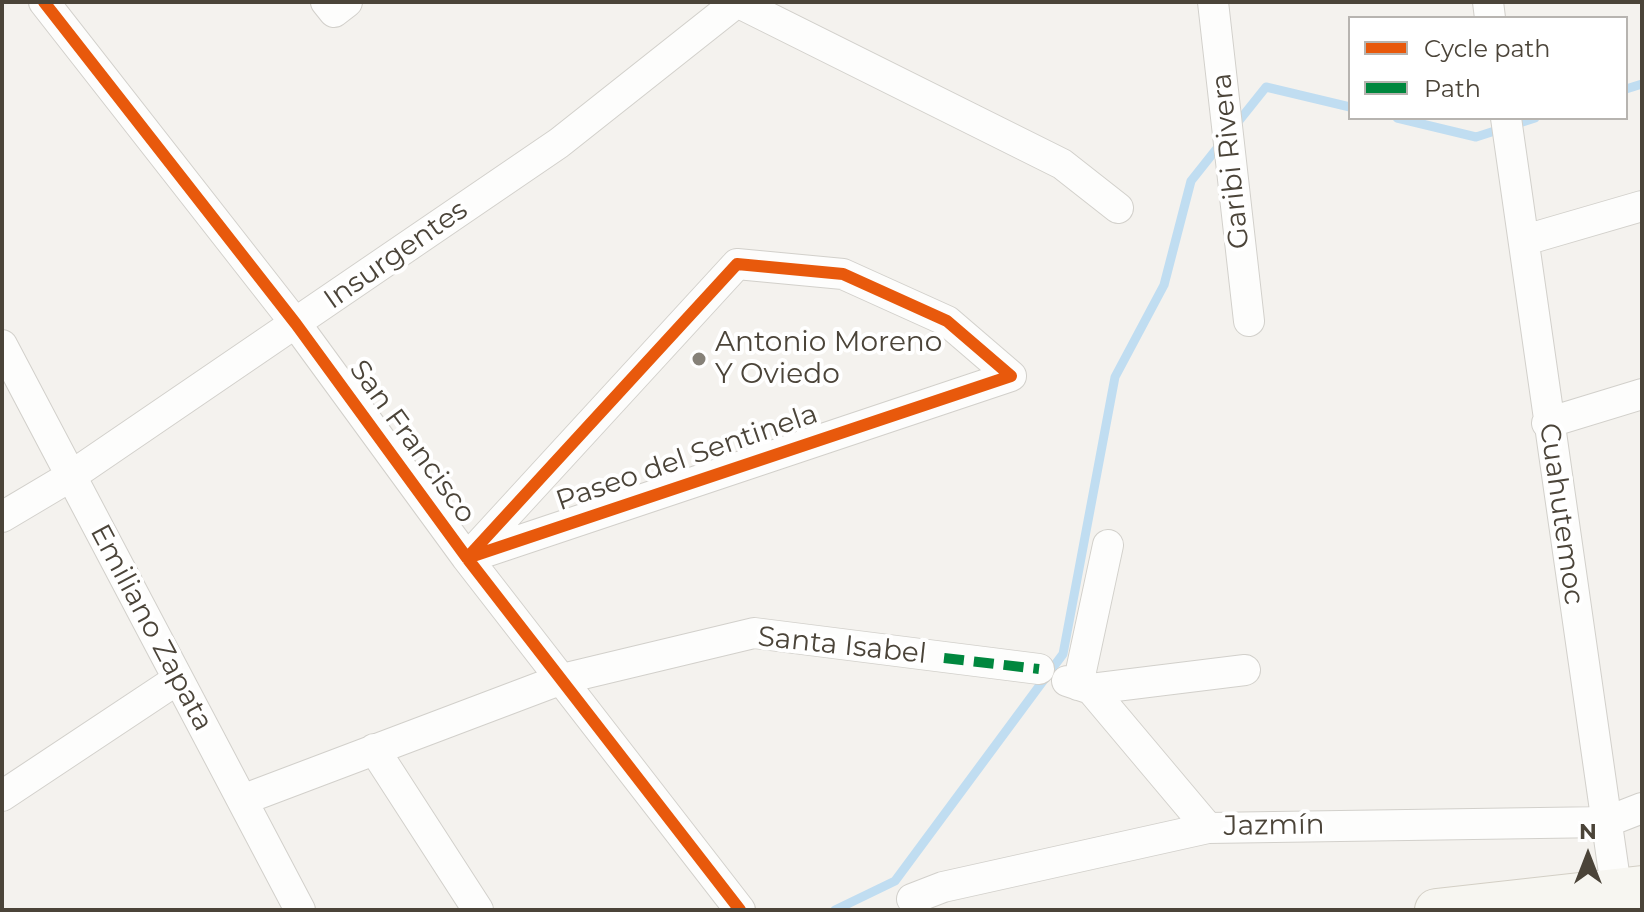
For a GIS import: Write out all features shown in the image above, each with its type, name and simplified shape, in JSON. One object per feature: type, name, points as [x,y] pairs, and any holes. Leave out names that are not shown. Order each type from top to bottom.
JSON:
[{"type":"street","name":"San Francisco","points":[[44,2],[296,324],[467,558],[740,910]]},
{"type":"street","points":[[326,2],[334,12],[347,2]]},
{"type":"street","name":"Insurgentes","points":[[2,517],[71,476],[559,143],[737,2]]},
{"type":"street","points":[[737,2],[1062,164],[1118,208]]},
{"type":"street","name":"Garibi Rivera","points":[[1213,2],[1249,321]]},
{"type":"street","name":"Cuahutemoc","points":[[1508,132],[1606,822],[1626,896]]},
{"type":"street","points":[[1525,240],[1642,206]]},
{"type":"street","name":"Paseo del Sentinela","points":[[737,264],[843,274],[947,321],[1011,376],[684,483],[467,558],[737,264]]},
{"type":"street","name":"Emiliano Zapata","points":[[2,345],[300,910]]},
{"type":"street","points":[[1547,423],[1642,394]]},
{"type":"street","points":[[1078,685],[1108,545]]},
{"type":"street","name":"Santa Isabel","points":[[242,800],[562,679],[754,633],[1039,669]]},
{"type":"street","points":[[1078,685],[1245,670]]},
{"type":"street","points":[[2,796],[178,679]]},
{"type":"street","points":[[1078,685],[1208,828]]},
{"type":"street","points":[[374,749],[478,910]]},
{"type":"street","name":"Jazmín","points":[[912,899],[943,887],[1208,828],[1606,822],[1642,808]]},
{"type":"street","points":[[1436,910],[1626,896]]},
{"type":"waterway","points":[[1628,88],[1642,84]]},
{"type":"waterway","points":[[1234,127],[1266,87],[1348,107]]},
{"type":"waterway","points":[[1405,120],[1476,137],[1529,120]]},
{"type":"waterway","points":[[835,910],[895,881],[1063,654],[1115,377],[1164,285],[1191,181],[1222,142]]},
{"type":"marked path","points":[[944,658],[1039,669]]},
{"type":"cycle path","points":[[44,2],[296,324],[467,558],[740,910]]},
{"type":"cycle path","points":[[737,264],[843,274],[947,321],[1011,376],[467,558],[737,264]]},
{"type":"place","name":"Antonio Moreno Y Oviedo","points":[[699,359]]}]
